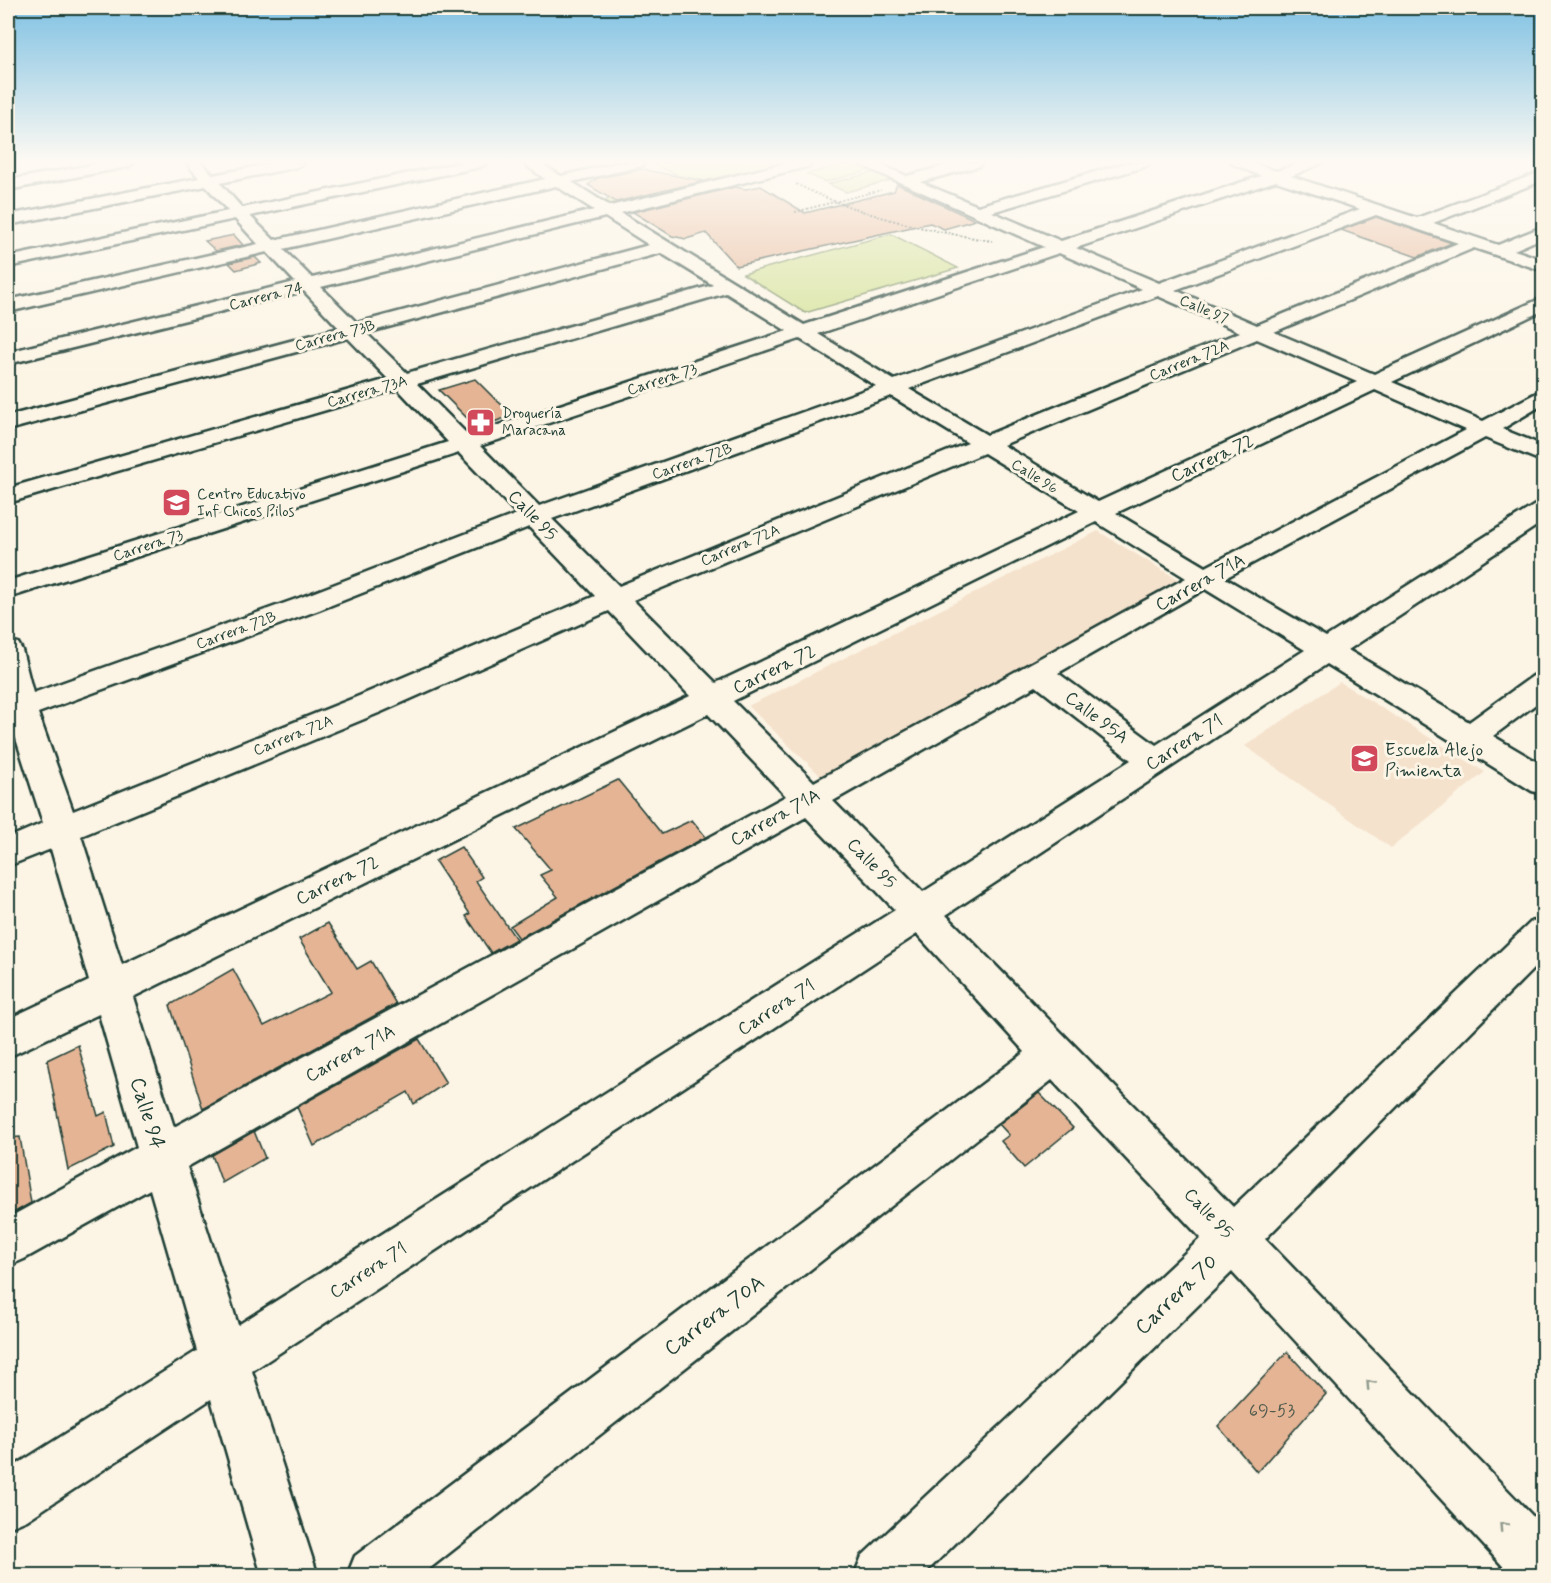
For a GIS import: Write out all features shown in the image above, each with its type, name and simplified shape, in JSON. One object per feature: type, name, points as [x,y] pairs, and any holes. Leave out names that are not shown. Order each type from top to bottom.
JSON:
[{"type":"street","points":[[8,261],[121,237]]},
{"type":"street","name":"Calle 95","points":[[263,237],[921,914],[1233,1239],[1544,1569]]},
{"type":"street","points":[[8,306],[304,237]]},
{"type":"street","name":"Carrera 74","points":[[8,358],[509,237]]},
{"type":"street","name":"Calle 96","points":[[648,237],[893,386],[1095,513],[1327,648],[1544,782]]},
{"type":"street","name":"Calle 97","points":[[1036,237],[1544,455]]},
{"type":"street","name":"Carrera 73","points":[[8,590],[464,444],[1092,237]]},
{"type":"street","name":"Carrera 72B","points":[[14,711],[309,604],[535,516],[732,447],[1302,237]]},
{"type":"street","points":[[1459,237],[1544,266]]},
{"type":"street","name":"Carrera 72A","points":[[8,852],[370,704],[614,598],[1257,332],[1486,246],[1521,237]]},
{"type":"street","name":"Carrera 73B","points":[[8,423],[662,247]]},
{"type":"street","name":"Carrera 73A","points":[[8,496],[727,287]]},
{"type":"street","name":"Carrera 72","points":[[8,1039],[1095,513],[1544,303]]},
{"type":"street","name":"Carrera 71A","points":[[8,1243],[809,798],[1039,674],[1206,578],[1485,430],[1544,395]]},
{"type":"street","name":"Carrera 71","points":[[8,1502],[921,914],[1327,648],[1544,510]]},
{"type":"street","name":"Calle 94","points":[[8,650],[14,711],[62,829],[290,1575]]},
{"type":"street","name":"Calle 95A","points":[[1039,674],[1155,760]]},
{"type":"street","points":[[1470,737],[1544,683]]},
{"type":"street","name":"Carrera 70","points":[[882,1575],[1233,1239],[1544,933]]},
{"type":"street","name":"Carrera 70A","points":[[375,1575],[1054,1054]]},
{"type":"path","points":[[966,237],[997,242]]},
{"type":"shaded area","points":[[1098,531],[1182,582],[826,781],[748,706]]},
{"type":"shaded area","name":"Escuela Alejo Pimienta","points":[[1340,682],[1485,772],[1391,848],[1245,746]]},
{"type":"green space","points":[[880,237],[897,237],[958,268],[805,313],[743,274]]},
{"type":"building","points":[[236,237],[243,245],[216,251],[205,241]]},
{"type":"building","points":[[710,237],[867,237],[736,266]]},
{"type":"building","points":[[1360,237],[1434,237],[1452,243],[1417,257]]},
{"type":"building","points":[[255,257],[261,263],[236,270],[229,263]]},
{"type":"building","points":[[475,379],[514,415],[485,425],[473,424],[439,390]]},
{"type":"building","points":[[618,780],[662,834],[692,820],[706,837],[519,938],[510,926],[558,897],[540,875],[551,870],[516,829]]},
{"type":"building","points":[[461,847],[482,877],[476,881],[516,939],[491,953],[466,916],[470,914],[435,861]]},
{"type":"building","points":[[328,923],[357,969],[371,961],[396,1004],[203,1109],[170,1005],[233,969],[264,1026],[331,992],[299,939]]},
{"type":"building","points":[[419,1039],[446,1083],[414,1104],[408,1092],[314,1146],[297,1107]]},
{"type":"building","points":[[78,1045],[98,1116],[106,1112],[114,1147],[68,1170],[47,1060]]},
{"type":"building","points":[[1039,1093],[1073,1128],[1024,1168],[1001,1141],[1009,1135],[999,1124]]},
{"type":"building","points":[[254,1131],[265,1158],[222,1183],[212,1155]]},
{"type":"building","points":[[20,1137],[31,1203],[8,1216],[8,1138]]},
{"type":"building","points":[[1287,1352],[1326,1394],[1257,1472],[1218,1426]]},
{"type":"place","name":"Droguería Maracana","points":[[481,422]]},
{"type":"place","name":"Centro Educativo Inf Chicos Pilos","points":[[176,503]]},
{"type":"place","name":"Escuela Alejo Pimienta","points":[[1364,759]]}]
